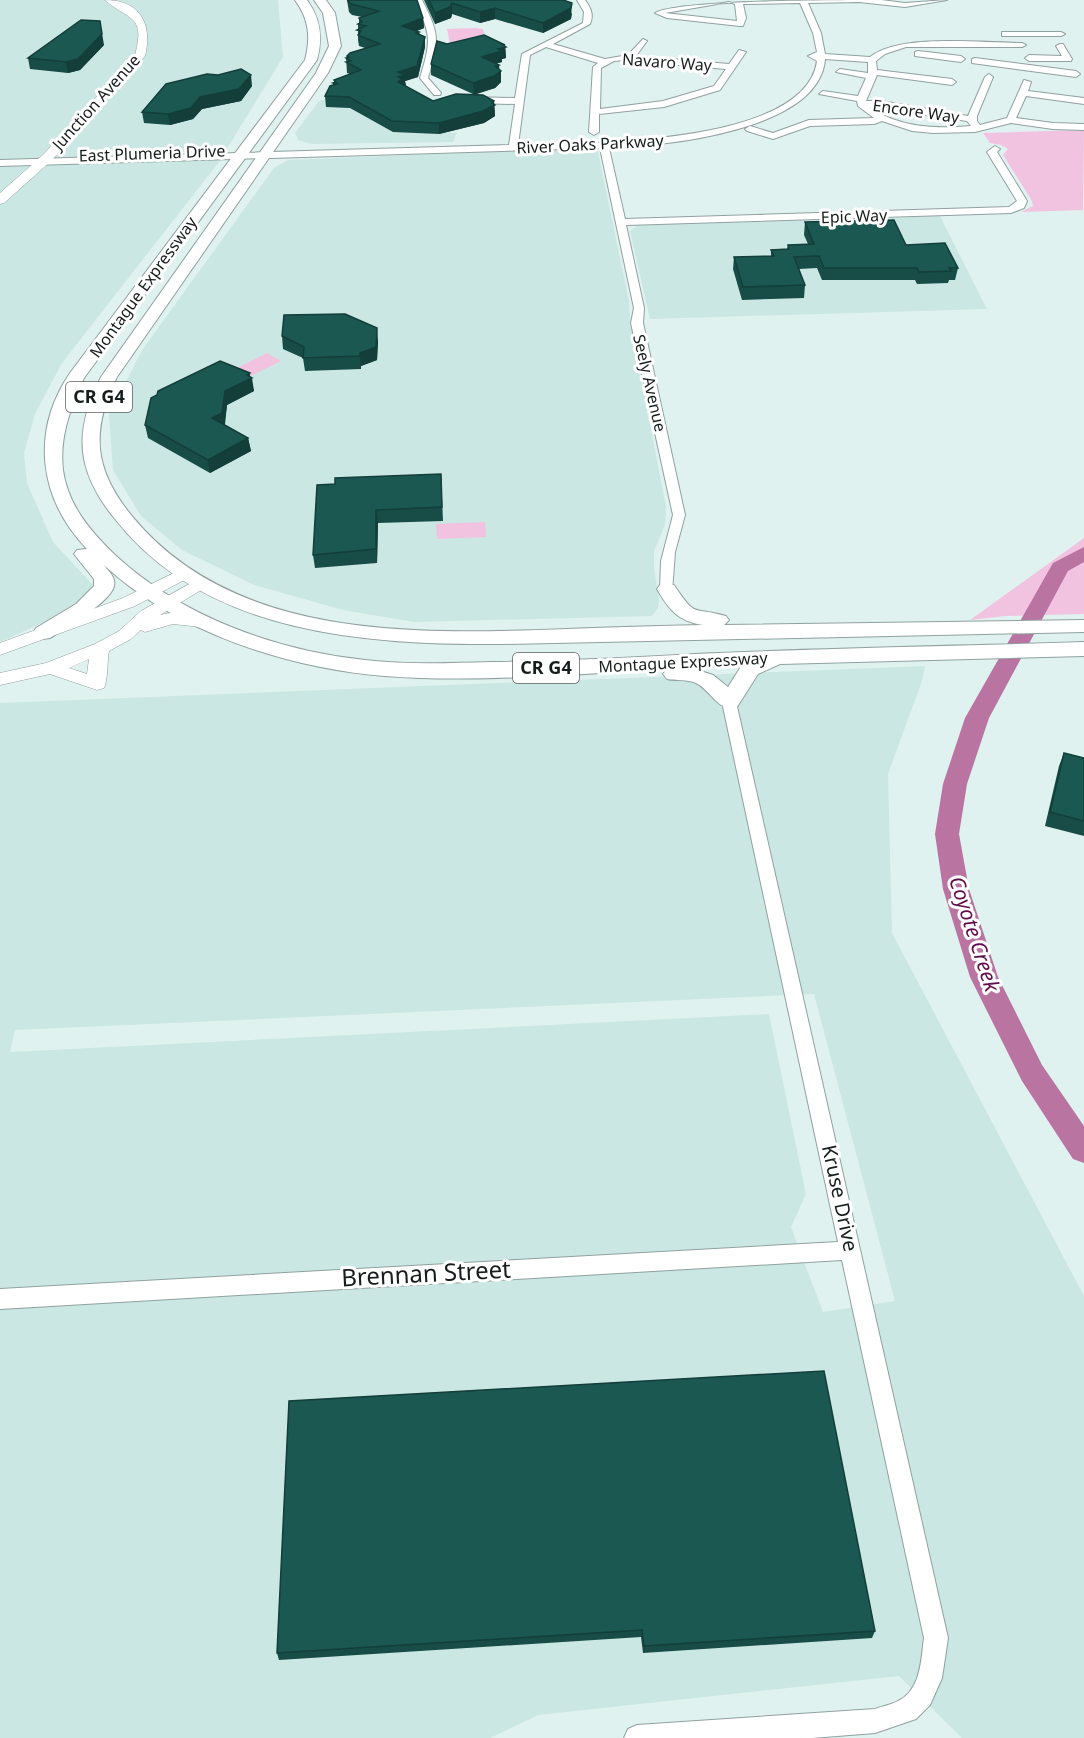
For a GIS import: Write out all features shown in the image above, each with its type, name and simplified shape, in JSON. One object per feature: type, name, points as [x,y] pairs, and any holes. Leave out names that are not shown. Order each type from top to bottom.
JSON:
[{"type":"highway","name":"Montague Expressway","points":[[301,0],[315,29],[316,46],[311,60],[76,377],[65,397],[55,426],[53,446],[57,484],[76,525],[89,542],[157,598],[201,621],[271,646],[348,664],[429,671],[555,668],[785,657],[1084,649]]},
{"type":"highway","name":"Montague Expressway","points":[[320,0],[329,12],[335,46],[322,73],[109,377],[99,395],[90,425],[90,453],[108,499],[142,537],[192,578],[260,610],[322,626],[370,633],[472,639],[603,633],[848,629],[956,630],[1084,626]]},
{"type":"highway","points":[[43,633],[83,608],[104,588],[104,578],[74,544],[76,525]]},
{"type":"highway","points":[[668,589],[678,609],[694,619],[773,621],[848,629]]},
{"type":"highway","points":[[603,633],[650,622],[659,617],[667,603],[668,589]]},
{"type":"highway","points":[[555,668],[617,675],[687,673],[704,677],[714,684],[729,702],[750,669],[785,657]]},
{"type":"main road","name":"Junction Avenue","points":[[0,200],[45,159],[140,56],[146,39],[143,28],[129,11],[110,0]]},
{"type":"main road","points":[[0,649],[43,633],[157,598],[192,578]]},
{"type":"main road","points":[[126,635],[147,615],[157,598]]},
{"type":"main road","points":[[0,680],[51,668],[101,648],[160,619],[177,617],[201,621]]},
{"type":"main road","points":[[51,668],[97,684],[96,670],[101,648]]},
{"type":"street","points":[[418,0],[434,29],[435,40],[424,78],[442,96]]},
{"type":"street","points":[[513,146],[526,54],[586,24],[589,19],[588,12],[581,0]]},
{"type":"street","points":[[740,2],[742,18],[740,24],[667,16],[659,13],[665,9],[729,0],[740,2],[859,0],[905,5],[943,0]]},
{"type":"street","points":[[798,1],[806,33]]},
{"type":"street","points":[[798,1],[811,18],[817,56]]},
{"type":"street","points":[[996,33],[1061,34]]},
{"type":"street","points":[[1011,120],[1024,93],[1027,70],[1018,34]]},
{"type":"street","points":[[630,58],[644,41]]},
{"type":"street","points":[[545,44],[604,62]]},
{"type":"street","points":[[809,45],[817,56],[872,60],[890,48],[961,59]]},
{"type":"street","points":[[917,53],[1022,45]]},
{"type":"street","points":[[1027,70],[1068,59],[1060,46]]},
{"type":"street","points":[[595,112],[664,104],[717,88],[742,52]]},
{"type":"street","name":"River Oaks Parkway","points":[[266,153],[603,144],[683,134],[752,115],[782,100],[799,86],[817,56]]},
{"type":"street","name":"Navaro Way","points":[[594,132],[597,68],[604,62],[617,58],[630,58],[731,67]]},
{"type":"street","points":[[872,60],[873,74],[861,102],[869,112],[881,118],[931,130],[979,129],[1011,120],[1053,126],[1084,127]]},
{"type":"street","points":[[975,61],[1027,70],[1076,74]]},
{"type":"street","points":[[840,72],[926,78],[923,85],[950,85]]},
{"type":"street","points":[[979,129],[971,119],[989,77]]},
{"type":"street","points":[[1024,93],[1084,101]]},
{"type":"street","name":"Encore Way","points":[[823,94],[971,119]]},
{"type":"street","points":[[462,98],[519,99]]},
{"type":"street","points":[[750,129],[773,136],[809,123],[828,111]]},
{"type":"street","points":[[809,123],[874,121],[881,118]]},
{"type":"street","name":"Seely Avenue","points":[[603,144],[622,222],[625,251],[639,308],[637,324],[678,515],[669,542],[666,568],[668,589]]},
{"type":"street","name":"River Oaks Parkway","points":[[266,153],[458,150],[513,146]]},
{"type":"street","points":[[374,152],[435,147]]},
{"type":"street","name":"Epic Way","points":[[622,222],[1011,210],[1020,206],[1022,201],[992,152],[995,149]]},
{"type":"street","name":"East Plumeria Drive","points":[[0,158],[45,159],[266,153]]},
{"type":"street","name":"East Plumeria Drive","points":[[0,163],[45,159]]},
{"type":"street","name":"Kruse Drive","points":[[637,1738],[875,1721],[907,1710],[922,1694],[929,1682],[936,1638],[729,702]]},
{"type":"street","name":"Brennan Street","points":[[0,1299],[851,1250]]},
{"type":"shaded area","points":[[0,0],[278,0],[283,57],[219,162],[62,363],[35,414],[24,453],[27,483],[53,542],[93,585],[82,605],[0,642]]},
{"type":"shaded area","points":[[447,29],[483,29],[487,42],[450,44]]},
{"type":"shaded area","points":[[337,95],[398,130],[457,133],[453,142],[311,144],[298,140],[295,133],[319,101]]},
{"type":"shaded area","points":[[1084,130],[1083,210],[1021,212],[1033,206],[1032,201],[1003,155],[1008,149],[990,143],[983,133]]},
{"type":"shaded area","points":[[597,147],[629,301],[630,320],[666,507],[665,525],[654,551],[659,600],[658,608],[652,616],[414,622],[343,610],[254,585],[182,550],[141,516],[113,470],[109,415],[142,350],[274,168],[288,160]]},
{"type":"shaded area","points":[[939,214],[987,309],[650,319],[630,231],[638,225],[902,218]]},
{"type":"shaded area","points":[[267,353],[281,361],[247,378],[233,370]]},
{"type":"shaded area","points":[[485,522],[486,537],[437,539],[436,524]]},
{"type":"shaded area","points":[[1084,538],[1084,614],[1005,616],[970,620]]},
{"type":"shaded area","points":[[925,666],[922,681],[888,774],[892,933],[1084,1296],[1084,1738],[962,1738],[899,1676],[538,1715],[490,1738],[0,1738],[0,703]],"holes":[[[814,994],[895,1301],[823,1312],[791,1227],[806,1194],[769,1014],[10,1052],[15,1030]]]},
{"type":"building","points":[[417,0],[423,18],[402,26],[419,32],[416,33],[425,37],[417,66],[398,72],[405,75],[398,77],[402,79],[398,82],[433,101],[456,94],[483,95],[494,101],[492,103],[495,105],[483,111],[439,123],[392,121],[349,97],[325,96],[330,86],[337,84],[333,83],[336,82],[334,80],[361,70],[346,62],[351,61],[346,58],[350,53],[380,44],[358,35],[361,31],[357,30],[366,26],[358,24],[362,22],[359,18],[379,11],[351,4],[348,1]]},
{"type":"building","points":[[429,0],[563,0],[572,3],[571,8],[543,23],[495,8],[480,12],[452,3],[450,7],[435,13]]},
{"type":"building","points":[[81,20],[100,21],[102,34],[78,59],[66,62],[28,58]]},
{"type":"building","points":[[484,35],[506,47],[498,49],[502,51],[482,57],[499,65],[495,66],[501,71],[494,76],[473,83],[431,64],[437,41],[447,44]]},
{"type":"building","points":[[241,69],[251,75],[239,89],[200,97],[191,108],[168,114],[142,112],[166,84]]},
{"type":"building","points":[[894,220],[906,245],[945,243],[958,268],[949,268],[951,271],[919,272],[917,268],[824,268],[819,256],[794,257],[805,285],[743,287],[734,257],[774,256],[771,250],[789,249],[788,245],[814,244],[805,222]]},
{"type":"building","points":[[345,314],[377,328],[376,347],[360,353],[360,356],[303,358],[304,347],[282,336],[284,315]]},
{"type":"building","points":[[220,361],[250,373],[247,375],[252,378],[225,391],[222,413],[212,418],[248,438],[208,460],[145,425],[151,398],[157,395],[158,391]]},
{"type":"building","points":[[441,474],[442,507],[376,510],[376,549],[313,555],[317,485],[335,484],[335,478]]},
{"type":"building","points":[[1064,753],[1084,758],[1084,821],[1050,812]]},
{"type":"building","points":[[824,1371],[875,1631],[644,1646],[642,1630],[277,1653],[289,1401]]},
{"type":"waterway","name":"Coyote Creek","points":[[1084,553],[1060,567],[977,718],[955,784],[947,834],[956,889],[984,977],[1032,1073],[1084,1150]]}]
